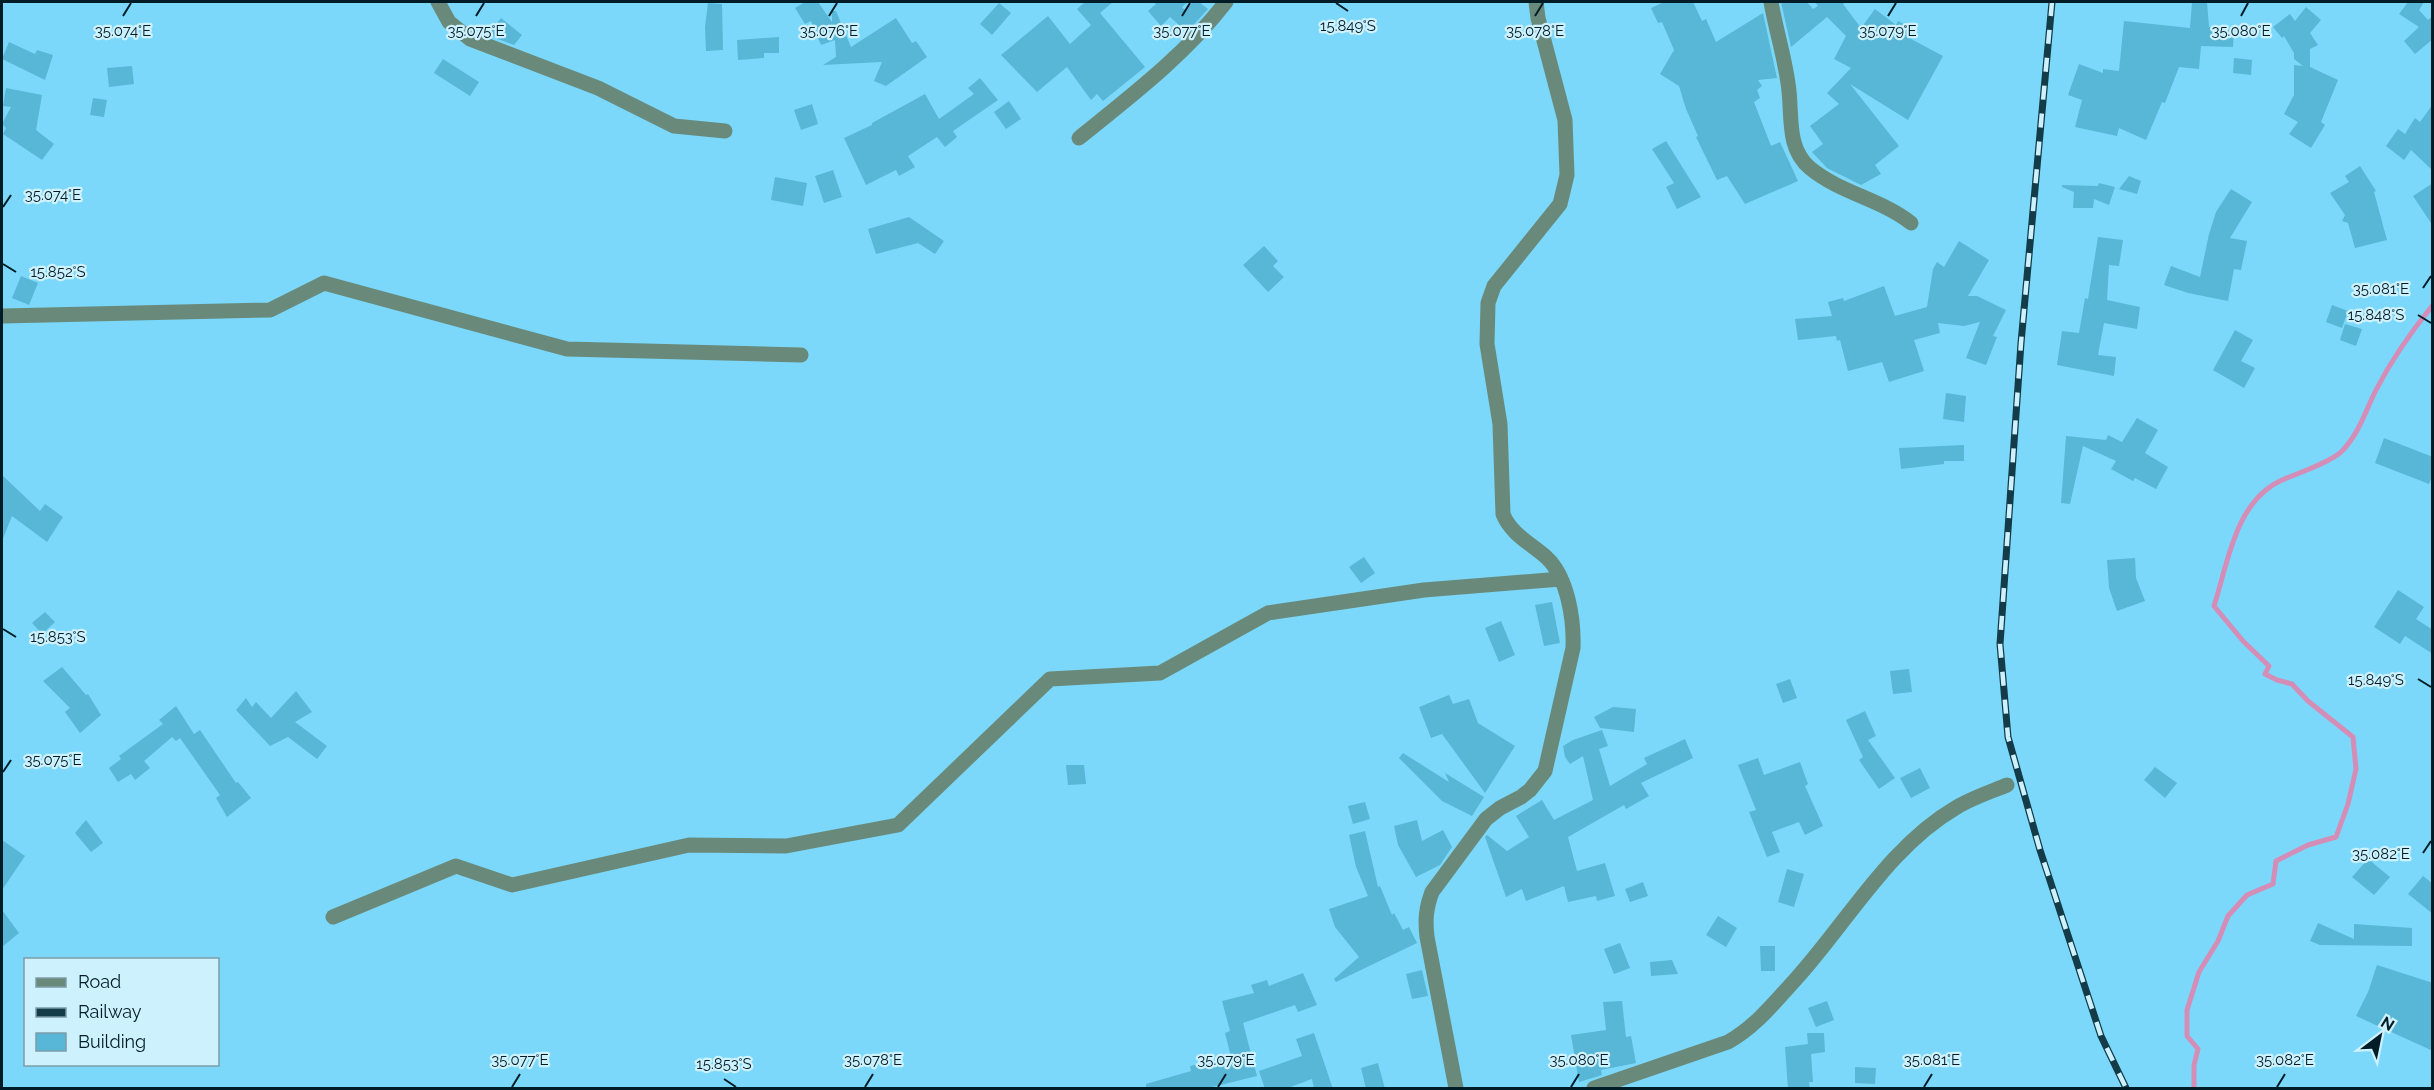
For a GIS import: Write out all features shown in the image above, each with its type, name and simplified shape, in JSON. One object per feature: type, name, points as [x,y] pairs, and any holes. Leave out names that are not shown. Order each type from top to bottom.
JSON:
[{"type":"street","points":[[438,2],[449,22],[470,39],[598,88],[674,126],[725,131]]},
{"type":"street","points":[[1078,138],[1151,79],[1206,27],[1226,2]]},
{"type":"street","points":[[1456,1089],[1426,937],[1427,906],[1432,892],[1486,819],[1500,808],[1521,797],[1545,771],[1573,648],[1573,633],[1561,579],[1551,562],[1510,526],[1503,514],[1500,424],[1487,344],[1486,314],[1494,286],[1560,204],[1567,175],[1565,120],[1538,18],[1536,2]]},
{"type":"street","points":[[1771,2],[1789,91],[1791,129],[1799,153],[1809,168],[1846,189],[1896,211],[1911,223]]},
{"type":"street","points":[[2,316],[270,310],[324,283],[567,349],[801,355]]},
{"type":"street","points":[[333,917],[456,866],[512,885],[689,845],[786,846],[898,825],[1050,679],[1160,673],[1268,612],[1424,590],[1561,579]]},
{"type":"street","points":[[1594,1089],[1728,1042],[1746,1032],[1819,954],[1877,877],[1928,827],[1958,807],[2007,785]]},
{"type":"building","points":[[805,2],[818,2],[832,22],[832,11],[836,11],[851,47],[896,18],[912,43],[916,41],[927,57],[886,86],[874,81],[882,62],[823,65],[836,57],[835,40],[821,45],[811,21],[805,24],[795,8]]},
{"type":"building","points":[[1085,2],[1113,2],[1100,13],[1145,67],[1103,101],[1097,94],[1091,100],[1067,67],[1037,92],[1001,55],[1048,16],[1070,44],[1091,25],[1077,9]]},
{"type":"building","points":[[1153,2],[1188,2],[1182,7],[1185,10],[1193,2],[1199,2],[1208,9],[1187,32],[1170,17],[1161,26],[1148,11],[1156,4]]},
{"type":"building","points":[[1664,2],[1693,2],[1702,21],[1706,19],[1716,42],[1763,13],[1777,78],[1758,80],[1762,86],[1757,90],[1760,98],[1754,102],[1771,146],[1780,142],[1798,181],[1745,204],[1727,176],[1717,180],[1696,137],[1698,136],[1679,86],[1660,74],[1674,50],[1662,22],[1658,23],[1651,8]]},
{"type":"building","points":[[1781,2],[1807,2],[1813,9],[1818,6],[1815,2],[1846,2],[1843,4],[1861,28],[1875,9],[1896,25],[1898,21],[1915,30],[1911,39],[1943,56],[1908,120],[1850,84],[1899,146],[1875,165],[1881,174],[1861,185],[1827,168],[1812,152],[1823,144],[1810,126],[1839,104],[1827,93],[1851,68],[1834,59],[1846,36],[1827,17],[1791,47]]},
{"type":"building","points":[[2192,2],[2207,2],[2209,27],[2234,30],[2233,47],[2201,46],[2199,69],[2179,67],[2165,103],[2162,102],[2146,140],[2119,128],[2117,136],[2075,127],[2082,100],[2068,95],[2079,64],[2103,73],[2103,69],[2119,71],[2124,21],[2190,28]]},
{"type":"building","points":[[2408,2],[2424,2],[2419,10],[2428,20],[2433,16],[2433,39],[2415,54],[2404,41],[2419,27],[2399,14]]},
{"type":"building","points":[[708,3],[722,4],[723,50],[706,51],[705,27]]},
{"type":"building","points":[[999,3],[1011,13],[992,35],[980,24]]},
{"type":"building","points":[[2306,7],[2321,20],[2310,33],[2318,45],[2310,49],[2310,67],[2338,80],[2321,122],[2325,125],[2311,148],[2289,134],[2298,122],[2284,114],[2294,95],[2294,65],[2303,66],[2294,59],[2294,53],[2284,36],[2282,38],[2273,27],[2290,14],[2295,21]]},
{"type":"building","points":[[501,18],[522,35],[514,45],[489,33]]},
{"type":"building","points":[[779,37],[779,53],[764,53],[764,58],[738,60],[737,40]]},
{"type":"building","points":[[9,42],[35,54],[37,50],[53,55],[45,80],[2,59]]},
{"type":"building","points":[[2234,58],[2252,60],[2251,75],[2233,73]]},
{"type":"building","points":[[443,59],[479,82],[470,96],[434,73]]},
{"type":"building","points":[[132,66],[134,84],[109,87],[107,68]]},
{"type":"building","points":[[980,78],[998,100],[953,131],[957,137],[945,147],[937,137],[908,156],[915,167],[899,176],[896,170],[866,185],[844,138],[872,125],[925,94],[939,119],[974,94],[968,88]]},
{"type":"building","points":[[6,88],[42,95],[36,130],[54,144],[42,160],[3,134],[6,128],[2,124],[11,107],[3,106]]},
{"type":"building","points":[[93,98],[107,100],[104,117],[90,115]]},
{"type":"building","points":[[1009,101],[1021,119],[1006,129],[994,112]]},
{"type":"building","points":[[812,104],[818,124],[801,130],[794,110]]},
{"type":"building","points":[[2433,104],[2433,171],[2411,150],[2404,160],[2386,146],[2398,129],[2405,134],[2415,118],[2420,122]]},
{"type":"building","points":[[1666,141],[1701,197],[1677,209],[1666,187],[1674,183],[1652,149]]},
{"type":"building","points":[[2360,166],[2376,191],[2374,192],[2387,240],[2355,248],[2348,223],[2342,221],[2345,215],[2330,193],[2349,182],[2345,176]]},
{"type":"building","points":[[833,170],[842,197],[824,203],[815,176]]},
{"type":"building","points":[[2129,176],[2141,181],[2137,194],[2119,189]]},
{"type":"building","points":[[775,177],[807,183],[803,206],[771,200]]},
{"type":"building","points":[[2099,183],[2115,187],[2109,205],[2094,199],[2093,208],[2073,208],[2074,192],[2062,187],[2062,185],[2098,186]]},
{"type":"building","points":[[2433,183],[2433,226],[2413,196]]},
{"type":"building","points":[[2231,189],[2252,202],[2230,238],[2247,241],[2241,270],[2234,269],[2228,301],[2188,293],[2164,285],[2171,266],[2200,277],[2216,212]]},
{"type":"building","points":[[909,217],[944,241],[935,254],[918,243],[876,254],[868,229]]},
{"type":"building","points":[[2098,237],[2123,240],[2119,266],[2109,265],[2107,300],[2140,307],[2137,329],[2104,323],[2098,355],[2116,357],[2114,376],[2057,365],[2062,331],[2079,333],[2085,298],[2088,299]]},
{"type":"building","points":[[1959,241],[1989,260],[1968,296],[1977,296],[2006,310],[1993,336],[1997,337],[1986,365],[1966,358],[1980,322],[1964,326],[1938,323],[1940,333],[1914,340],[1924,371],[1889,382],[1882,362],[1848,371],[1840,340],[1837,341],[1836,336],[1798,340],[1795,319],[1832,316],[1828,302],[1843,298],[1844,301],[1884,286],[1895,316],[1927,307],[1933,269],[1937,262],[1944,267]]},
{"type":"building","points":[[1264,246],[1278,261],[1273,266],[1284,277],[1268,292],[1243,265]]},
{"type":"building","points":[[21,276],[38,283],[29,305],[12,298]]},
{"type":"building","points":[[2332,305],[2348,311],[2342,328],[2326,322]]},
{"type":"building","points":[[2345,324],[2362,329],[2356,346],[2340,340]]},
{"type":"building","points":[[2235,330],[2253,340],[2241,361],[2255,368],[2244,388],[2213,370]]},
{"type":"building","points":[[1946,393],[1966,396],[1964,422],[1943,419]]},
{"type":"building","points":[[2137,418],[2158,430],[2145,453],[2168,467],[2156,489],[2135,478],[2133,481],[2111,469],[2116,461],[2083,446],[2070,504],[2061,503],[2066,436],[2106,440],[2108,435],[2122,442]]},
{"type":"building","points":[[2384,438],[2433,457],[2433,474],[2429,484],[2375,463]]},
{"type":"building","points":[[1964,445],[1964,461],[1944,461],[1944,464],[1901,469],[1899,448]]},
{"type":"building","points":[[2,475],[40,511],[45,504],[63,517],[47,542],[12,516],[2,541]]},
{"type":"building","points":[[1364,557],[1375,573],[1361,583],[1349,567]]},
{"type":"building","points":[[2135,558],[2136,578],[2145,601],[2117,611],[2109,588],[2107,560]]},
{"type":"building","points":[[2398,590],[2424,607],[2416,619],[2433,630],[2433,654],[2405,636],[2400,644],[2374,627]]},
{"type":"building","points":[[1552,602],[1560,643],[1544,646],[1535,605]]},
{"type":"building","points":[[45,612],[55,622],[42,634],[32,623]]},
{"type":"building","points":[[1501,621],[1515,655],[1499,662],[1485,628]]},
{"type":"building","points":[[62,667],[86,695],[88,694],[101,715],[80,733],[65,712],[70,708],[43,681]]},
{"type":"building","points":[[1909,669],[1912,692],[1893,694],[1890,671]]},
{"type":"building","points":[[1790,679],[1797,698],[1783,703],[1776,684]]},
{"type":"building","points":[[296,691],[312,712],[295,722],[327,746],[317,759],[288,737],[270,746],[236,710],[246,698],[252,707],[256,702],[271,718]]},
{"type":"building","points":[[1449,695],[1453,704],[1469,699],[1478,723],[1515,746],[1485,793],[1442,734],[1431,738],[1419,707]]},
{"type":"building","points":[[176,706],[194,734],[200,730],[236,783],[238,782],[251,798],[227,817],[216,798],[220,795],[180,738],[176,741],[172,737],[144,761],[150,768],[135,780],[131,774],[118,782],[109,768],[121,759],[119,756],[163,724],[159,720]]},
{"type":"building","points":[[1613,707],[1636,709],[1634,732],[1600,728],[1594,717]]},
{"type":"building","points":[[1865,711],[1876,736],[1868,740],[1895,778],[1879,789],[1859,760],[1863,757],[1846,720]]},
{"type":"building","points":[[1602,730],[1608,746],[1599,749],[1610,786],[1647,764],[1644,758],[1685,739],[1693,758],[1641,783],[1649,796],[1626,809],[1624,805],[1568,837],[1577,871],[1605,863],[1615,896],[1597,901],[1596,896],[1568,902],[1564,886],[1526,901],[1522,889],[1506,897],[1485,837],[1487,835],[1507,851],[1529,837],[1516,816],[1542,800],[1554,820],[1593,800],[1583,756],[1570,764],[1565,757],[1563,746]]},
{"type":"building","points":[[1403,753],[1449,782],[1445,773],[1484,797],[1472,816],[1442,801],[1399,758]]},
{"type":"building","points":[[1758,758],[1764,775],[1800,762],[1808,784],[1805,786],[1823,826],[1805,835],[1799,822],[1772,832],[1780,852],[1767,857],[1749,812],[1756,810],[1738,765]]},
{"type":"building","points":[[1066,765],[1084,765],[1086,784],[1068,785]]},
{"type":"building","points":[[2155,767],[2177,783],[2165,798],[2144,780]]},
{"type":"building","points":[[1920,768],[1930,788],[1911,798],[1900,778]]},
{"type":"building","points":[[1365,802],[1370,819],[1353,824],[1348,806]]},
{"type":"building","points":[[86,820],[103,843],[91,852],[75,833]]},
{"type":"building","points":[[1417,820],[1422,841],[1443,830],[1452,847],[1440,865],[1416,877],[1398,845],[1394,826]]},
{"type":"building","points":[[1365,831],[1378,887],[1380,886],[1392,915],[1394,913],[1403,930],[1409,927],[1417,943],[1336,982],[1334,979],[1359,957],[1335,927],[1329,909],[1368,896],[1356,867],[1349,835]]},
{"type":"building","points":[[2,840],[25,856],[2,890]]},
{"type":"building","points":[[2368,859],[2390,877],[2374,895],[2352,877]]},
{"type":"building","points":[[1787,869],[1804,874],[1794,907],[1778,902]]},
{"type":"building","points":[[2423,876],[2433,884],[2433,914],[2408,894]]},
{"type":"building","points":[[1643,882],[1648,896],[1630,902],[1625,889]]},
{"type":"building","points":[[2,910],[19,933],[2,947]]},
{"type":"building","points":[[1718,916],[1737,928],[1726,947],[1706,935]]},
{"type":"building","points":[[2318,923],[2354,939],[2354,924],[2412,928],[2412,946],[2320,945],[2310,941]]},
{"type":"building","points":[[1620,943],[1630,968],[1614,974],[1604,949]]},
{"type":"building","points":[[1760,946],[1775,946],[1775,971],[1761,971]]},
{"type":"building","points":[[1672,960],[1678,974],[1651,976],[1650,962]]},
{"type":"building","points":[[2377,965],[2433,983],[2433,1051],[2356,1016],[2368,992]]},
{"type":"building","points":[[1422,970],[1428,996],[1412,999],[1406,974]]},
{"type":"building","points":[[1303,973],[1317,1005],[1298,1012],[1295,1005],[1243,1023],[1257,1076],[1204,1089],[1146,1089],[1146,1084],[1191,1071],[1190,1066],[1231,1057],[1225,1033],[1230,1031],[1222,1001],[1254,993],[1251,985],[1267,980],[1269,986]]},
{"type":"building","points":[[1622,1001],[1626,1037],[1631,1036],[1636,1063],[1601,1070],[1602,1075],[1579,1082],[1571,1035],[1606,1030],[1603,1002]]},
{"type":"building","points":[[1827,1001],[1834,1020],[1816,1027],[1808,1008]]},
{"type":"building","points":[[1314,1033],[1333,1089],[1314,1089],[1312,1079],[1285,1089],[1265,1089],[1259,1071],[1302,1056],[1296,1039]]},
{"type":"building","points":[[1807,1033],[1824,1033],[1825,1052],[1811,1054],[1813,1082],[1809,1082],[1810,1089],[1788,1089],[1785,1047],[1808,1044]]},
{"type":"building","points":[[1378,1063],[1385,1089],[1366,1089],[1361,1068]]},
{"type":"building","points":[[1855,1067],[1876,1068],[1875,1084],[1855,1083]]},
{"type":"waterway","points":[[2194,1088],[2194,1065],[2198,1049],[2187,1036],[2187,1010],[2199,972],[2218,941],[2228,916],[2247,895],[2273,884],[2276,861],[2308,845],[2336,837],[2348,804],[2356,769],[2353,737],[2308,701],[2292,684],[2265,674],[2269,666],[2243,641],[2214,606],[2229,553],[2244,518],[2254,502],[2266,490],[2282,480],[2332,458],[2349,443],[2389,367],[2432,306]]},
{"type":"railway","points":[[2052,2],[2021,343],[2000,644],[2008,737],[2040,850],[2101,1036],[2126,1088]]}]
